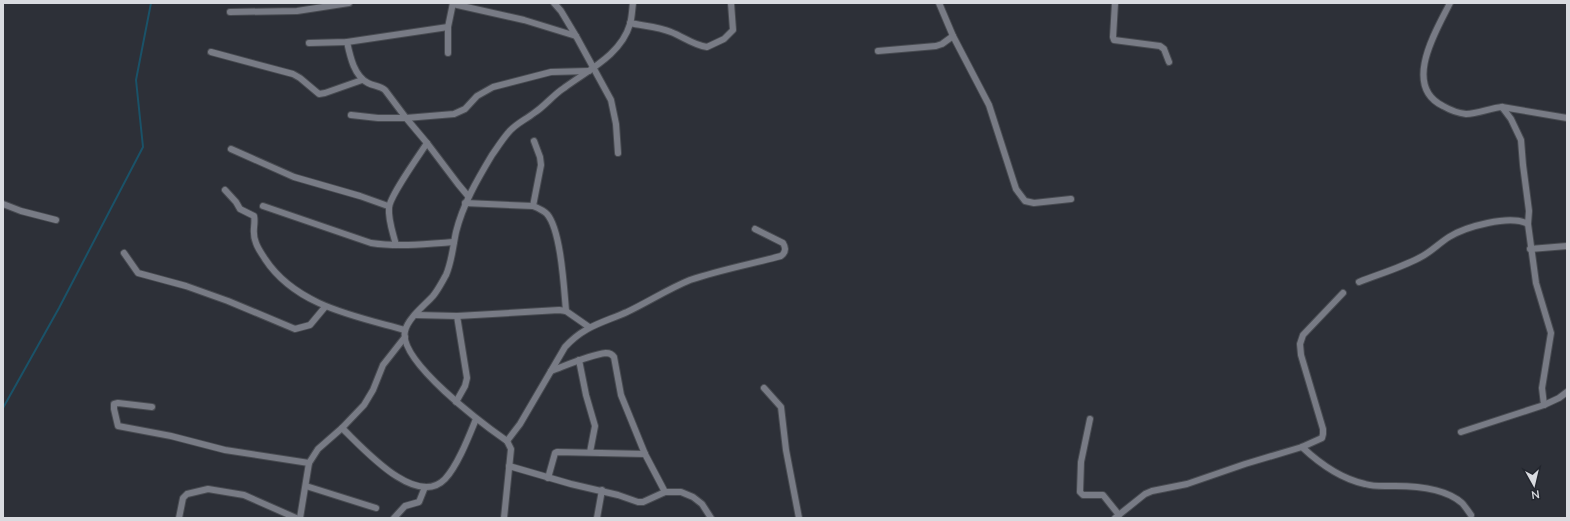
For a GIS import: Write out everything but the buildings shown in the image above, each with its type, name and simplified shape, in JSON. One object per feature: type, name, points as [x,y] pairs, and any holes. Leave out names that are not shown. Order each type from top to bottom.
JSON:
[{"type":"street","points":[[230,12],[297,11],[349,3]]},
{"type":"street","points":[[448,53],[448,27],[453,3],[524,20],[576,36]]},
{"type":"street","points":[[554,3],[561,11],[576,36],[591,70],[611,100],[616,124],[618,153]]},
{"type":"street","points":[[504,518],[511,449],[507,441],[476,419],[456,402],[415,360],[408,350],[405,330],[416,314],[434,295],[446,275],[452,259],[454,242],[468,196],[486,166],[511,130],[563,88],[591,70],[620,44],[630,23],[633,3]]},
{"type":"street","points":[[630,23],[671,32],[692,43],[707,47],[724,39],[733,30],[731,3]]},
{"type":"street","points":[[938,3],[953,36],[989,105],[1016,189],[1024,201],[1034,204],[1071,199]]},
{"type":"street","points":[[1115,3],[1114,40],[1160,46],[1164,49],[1169,62]]},
{"type":"street","points":[[1450,3],[1435,34],[1424,64],[1424,86],[1427,94],[1432,100],[1458,113],[1472,113],[1493,107],[1502,107],[1567,118]]},
{"type":"street","points":[[309,43],[347,42],[448,27]]},
{"type":"street","points":[[878,51],[936,46],[942,44],[953,36]]},
{"type":"street","points":[[347,42],[354,66],[362,80]]},
{"type":"street","points":[[211,52],[293,74],[319,94],[362,80],[381,87],[385,90],[468,196]]},
{"type":"street","points":[[351,115],[378,118],[406,118],[454,114],[465,109],[484,91],[493,87],[559,71],[591,70]]},
{"type":"street","points":[[1502,107],[1511,119],[1521,140],[1529,211],[1528,224],[1530,249],[1536,283],[1551,333],[1542,388],[1544,405]]},
{"type":"street","points":[[534,141],[541,165],[534,206]]},
{"type":"street","points":[[396,245],[388,206],[427,143]]},
{"type":"street","points":[[231,149],[294,177],[360,196],[388,206]]},
{"type":"street","points":[[225,190],[240,209],[254,216],[253,230],[258,249],[270,267],[280,278],[296,290],[325,307],[345,314],[405,330]]},
{"type":"street","points":[[465,203],[534,206],[547,214],[557,237],[566,311]]},
{"type":"street","points":[[3,204],[21,211],[56,220]]},
{"type":"street","points":[[263,206],[371,242],[396,245],[454,242]]},
{"type":"street","points":[[1359,282],[1419,258],[1435,249],[1448,238],[1466,230],[1504,220],[1520,220],[1528,224]]},
{"type":"street","points":[[507,441],[520,424],[565,347],[574,336],[589,327],[629,311],[658,295],[689,281],[721,271],[781,256],[785,252],[786,247],[784,243],[755,229]]},
{"type":"street","points":[[1530,249],[1567,246]]},
{"type":"street","points":[[124,254],[138,273],[186,286],[228,301],[295,329],[310,324],[325,307]]},
{"type":"street","points":[[1090,419],[1081,462],[1080,492],[1083,495],[1103,495],[1117,516],[1145,494],[1152,491],[1187,484],[1245,464],[1302,447],[1322,438],[1323,434],[1301,355],[1300,344],[1303,334],[1343,293]]},
{"type":"street","points":[[416,314],[457,316],[559,310],[566,311],[589,327]]},
{"type":"street","points":[[456,402],[465,386],[467,378],[457,316]]},
{"type":"street","points":[[300,518],[309,462],[318,449],[342,428],[369,398],[383,365],[405,337]]},
{"type":"street","points":[[551,371],[579,360],[606,353],[614,357],[621,395],[645,454],[665,492]]},
{"type":"street","points":[[579,360],[586,395],[596,426],[590,452]]},
{"type":"street","points":[[764,388],[781,407],[786,450],[800,518]]},
{"type":"street","points":[[1461,432],[1544,405],[1559,398],[1567,392]]},
{"type":"street","points":[[152,407],[118,403],[114,404],[118,426],[171,436],[225,450],[309,462]]},
{"type":"street","points":[[342,428],[391,472],[416,486],[431,487],[445,479],[464,447],[476,419]]},
{"type":"street","points":[[1302,447],[1314,459],[1352,480],[1378,487],[1395,486],[1435,490],[1451,496],[1462,503],[1471,515]]},
{"type":"street","points":[[548,478],[555,453],[558,451],[645,454]]},
{"type":"street","points":[[509,466],[548,478],[602,490],[641,502],[665,492],[681,492],[693,497],[702,504],[711,518]]},
{"type":"street","points":[[306,486],[376,508]]},
{"type":"street","points":[[394,518],[405,506],[419,502],[425,487]]},
{"type":"street","points":[[179,518],[183,498],[187,494],[208,489],[244,495],[296,518]]},
{"type":"street","points":[[597,518],[602,490]]},
{"type":"waterway","points":[[3,408],[59,308],[143,147],[136,80],[151,3]]}]
